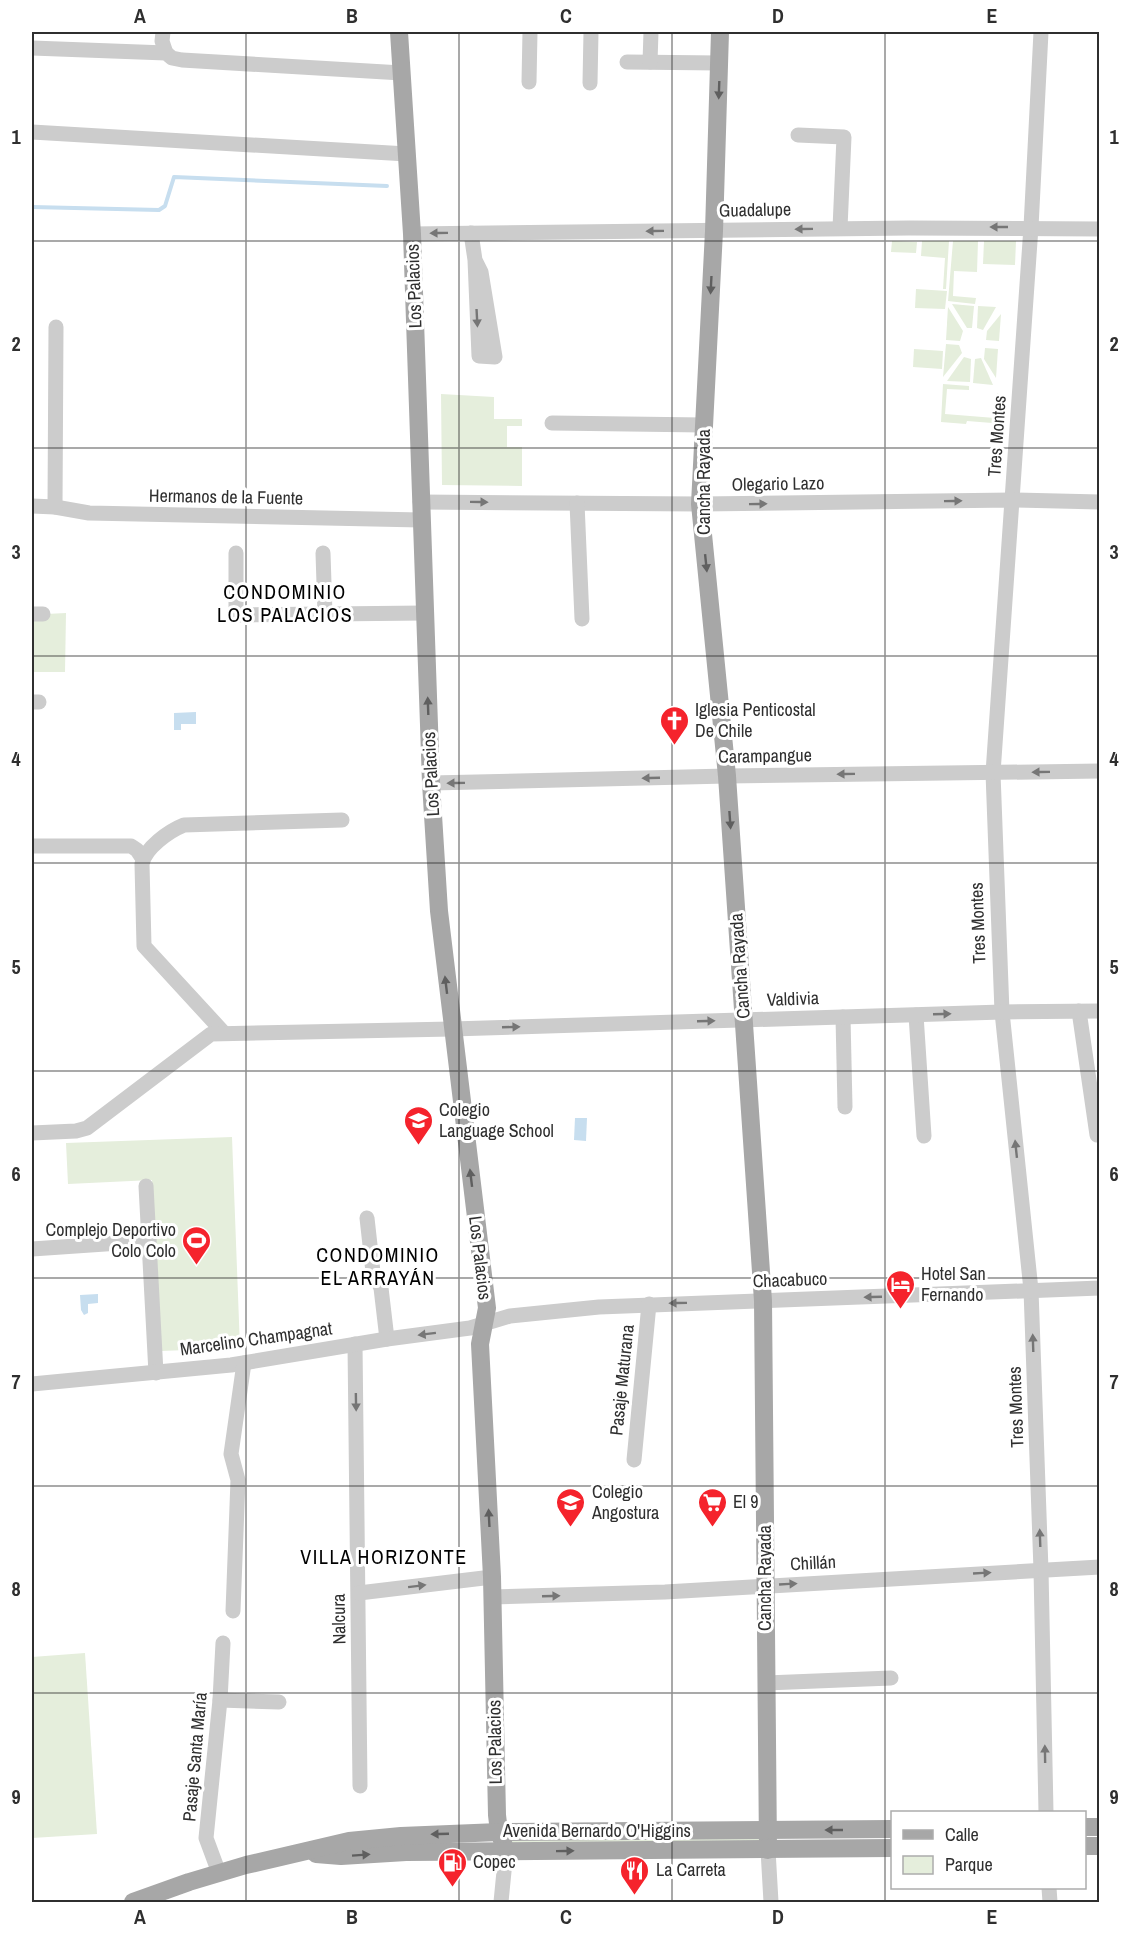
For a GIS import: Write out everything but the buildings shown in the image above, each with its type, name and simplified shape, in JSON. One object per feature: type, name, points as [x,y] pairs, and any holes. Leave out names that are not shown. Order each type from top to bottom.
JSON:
[{"type":"main road","name":"Los Palacios","points":[[399,32],[412,234],[431,783],[439,911],[487,1308],[480,1344],[492,1576],[499,1832],[506,1851]]},
{"type":"main road","name":"Cancha Rayada","points":[[720,32],[714,231],[700,504],[727,776],[763,1301],[768,1850]]},
{"type":"main road","name":"Avenida Bernardo O'Higgins","points":[[134,1902],[219,1873],[349,1842],[380,1838],[499,1832],[891,1829]]},
{"type":"main road","name":"Avenida Bernardo O'Higgins","points":[[303,1852],[341,1856],[406,1852],[891,1848]]},
{"type":"street","points":[[163,32],[162,40],[166,53],[172,58],[182,60],[402,73]]},
{"type":"street","points":[[529,82],[530,32]]},
{"type":"street","points":[[590,83],[591,32]]},
{"type":"street","points":[[650,62],[651,32]]},
{"type":"street","name":"Tres Montes","points":[[1041,32],[1031,227],[993,773],[1002,1012],[1031,1290],[1041,1570],[1046,1811]]},
{"type":"street","points":[[32,48],[166,53]]},
{"type":"street","points":[[627,62],[719,63]]},
{"type":"street","points":[[32,132],[408,154]]},
{"type":"street","points":[[798,135],[844,137],[840,228]]},
{"type":"street","name":"Guadalupe","points":[[412,234],[840,228],[1100,229]]},
{"type":"street","points":[[471,233],[475,260],[479,356],[495,357],[481,272],[475,260]]},
{"type":"street","points":[[55,507],[56,327]]},
{"type":"street","points":[[552,423],[704,425]]},
{"type":"street","name":"Olegario Lazo","points":[[420,502],[700,504],[1012,500],[1100,502]]},
{"type":"street","points":[[577,503],[582,619]]},
{"type":"street","name":"Hermanos de la Fuente","points":[[32,506],[55,507],[89,513],[421,520]]},
{"type":"street","points":[[236,552],[236,615],[425,613]]},
{"type":"street","points":[[324,553],[325,614]]},
{"type":"street","name":"Carampangue","points":[[431,783],[1100,771]]},
{"type":"street","points":[[143,859],[149,850],[184,825],[342,820]]},
{"type":"street","points":[[32,846],[131,846],[137,850],[143,859],[144,946],[224,1033]]},
{"type":"street","points":[[1079,1011],[1097,1135]]},
{"type":"street","name":"Valdivia","points":[[224,1033],[1100,1011]]},
{"type":"street","points":[[916,1015],[924,1136]]},
{"type":"street","points":[[843,1017],[845,1107]]},
{"type":"street","points":[[32,1133],[76,1131],[87,1128],[211,1034],[224,1033]]},
{"type":"street","points":[[146,1186],[156,1373]]},
{"type":"street","points":[[367,1218],[373,1272],[381,1287],[387,1339]]},
{"type":"street","points":[[32,1249],[149,1241]]},
{"type":"street","name":"Chacabuco","points":[[484,1324],[529,1314],[650,1304],[1100,1288]]},
{"type":"street","name":"Pasaje Maturana","points":[[634,1460],[650,1304]]},
{"type":"street","name":"Marcelino Champagnat","points":[[32,1384],[244,1363],[484,1324]]},
{"type":"street","name":"Nalcura","points":[[355,1344],[360,1786]]},
{"type":"street","points":[[233,1611],[238,1480],[231,1454],[244,1363]]},
{"type":"street","name":"Chillán","points":[[492,1597],[665,1592],[1100,1567]]},
{"type":"street","points":[[359,1593],[492,1576]]},
{"type":"street","name":"Pasaje Santa María","points":[[219,1873],[206,1838],[220,1700],[223,1643]]},
{"type":"street","points":[[766,1683],[891,1678]]},
{"type":"street","points":[[220,1700],[279,1702]]},
{"type":"street","name":"Cancha Rayada","points":[[768,1850],[771,1902]]},
{"type":"street","name":"Los Palacios","points":[[501,1902],[506,1851]]},
{"type":"green space","points":[[892,241],[917,242],[916,253],[891,252]]},
{"type":"green space","points":[[922,241],[949,241],[946,289],[943,289],[945,258],[921,256]]},
{"type":"green space","points":[[953,241],[978,241],[977,272],[954,271],[953,296],[976,298],[975,304],[948,301]]},
{"type":"green space","points":[[984,241],[1016,241],[1015,265],[983,264]]},
{"type":"green space","points":[[916,289],[947,291],[945,309],[915,308]]},
{"type":"green space","points":[[952,304],[974,306],[972,328],[967,328]]},
{"type":"green space","points":[[978,306],[996,307],[983,330],[977,328]]},
{"type":"green space","points":[[948,307],[963,331],[960,341],[946,340]]},
{"type":"green space","points":[[1001,314],[999,341],[986,340],[987,331]]},
{"type":"green space","points":[[946,344],[959,345],[962,353],[943,377]]},
{"type":"green space","points":[[985,348],[998,349],[996,378],[984,359]]},
{"type":"green space","points":[[914,349],[943,351],[942,369],[913,367]]},
{"type":"green space","points":[[964,357],[971,359],[970,382],[947,381]]},
{"type":"green space","points":[[981,358],[993,385],[973,383],[975,359]]},
{"type":"green space","points":[[943,384],[969,386],[969,390],[947,389],[945,414],[995,418],[997,393],[1006,397],[1005,424],[967,421],[966,424],[941,422]]},
{"type":"green space","points":[[441,394],[494,397],[494,419],[522,419],[522,426],[507,426],[507,447],[522,447],[522,486],[442,485]]},
{"type":"green space","points":[[66,613],[65,672],[32,672],[32,620],[46,614]]},
{"type":"green space","name":"Complejo Deportivo Colo Colo","points":[[232,1137],[240,1348],[161,1351],[152,1180],[68,1184],[66,1143]]},
{"type":"green space","points":[[85,1653],[97,1834],[32,1838],[32,1657]]},
{"type":"green space","points":[[762,1835],[762,1842],[512,1843],[512,1841]]},
{"type":"water","points":[[196,712],[196,724],[181,724],[181,730],[174,730],[174,713]]},
{"type":"water","points":[[575,1118],[587,1118],[586,1141],[574,1140]]},
{"type":"water","points":[[98,1294],[98,1303],[88,1304],[88,1313],[84,1315],[81,1310],[80,1295]]},
{"type":"waterway","points":[[32,207],[159,210],[165,206],[174,177],[387,186]]},
{"type":"place","name":"Iglesia Penticostal De Chile","points":[[674,746]]},
{"type":"place","name":"Colegio Language School","points":[[418,1146]]},
{"type":"place","name":"Complejo Deportivo Colo Colo","points":[[197,1266]]},
{"type":"place","name":"Hotel San Fernando","points":[[900,1310]]},
{"type":"place","name":"Colegio Angostura","points":[[571,1528]]},
{"type":"place","name":"El 9","points":[[712,1528]]},
{"type":"place","name":"Copec","points":[[452,1888]]},
{"type":"place","name":"La Carreta","points":[[635,1896]]},
{"type":"district","name":"CONDOMINIO LOS PALACIOS","points":[[285,604]]},
{"type":"district","name":"CONDOMINIO EL ARRAYÁN","points":[[378,1266]]},
{"type":"district","name":"VILLA HORIZONTE","points":[[384,1557]]}]
